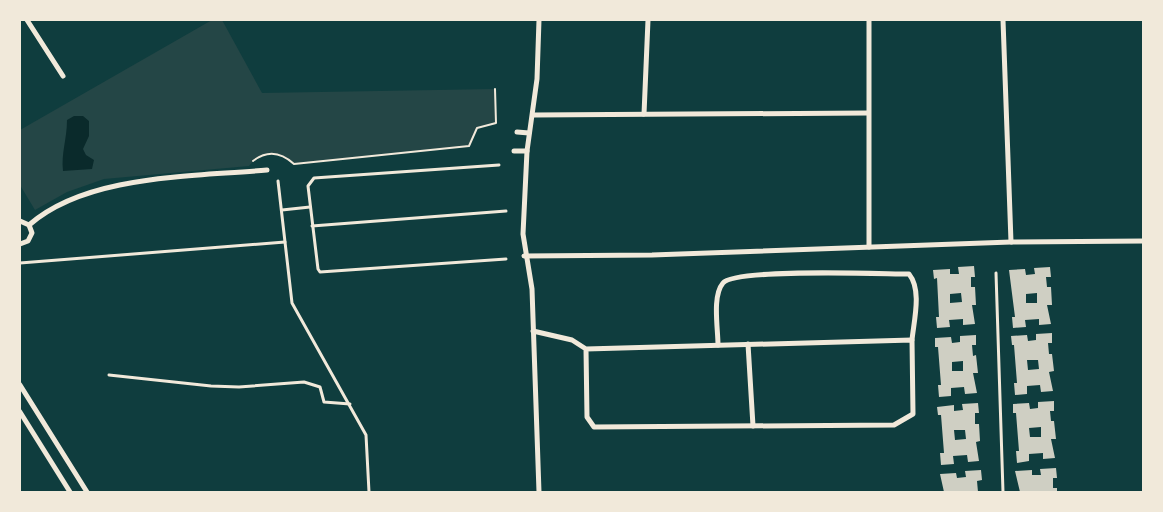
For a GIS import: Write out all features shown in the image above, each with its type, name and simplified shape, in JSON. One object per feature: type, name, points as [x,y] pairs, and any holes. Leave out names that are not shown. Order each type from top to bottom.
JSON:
[{"type":"street","points":[[27,20],[63,76]]},
{"type":"street","points":[[539,20],[534,115],[527,151],[523,234],[524,256],[532,288],[539,492]]},
{"type":"street","points":[[644,114],[648,20]]},
{"type":"street","points":[[868,247],[869,20]]},
{"type":"street","points":[[1003,20],[1011,242]]},
{"type":"street","points":[[534,115],[867,112]]},
{"type":"street","points":[[517,132],[530,133]]},
{"type":"street","points":[[514,151],[527,151]]},
{"type":"street","points":[[29,225],[38,217],[72,199],[107,186],[267,170]]},
{"type":"street","points":[[20,221],[29,225]]},
{"type":"street","points":[[20,244],[31,237],[29,225]]},
{"type":"street","points":[[524,256],[1011,242],[1143,242]]},
{"type":"street","points":[[586,349],[587,417],[594,427],[894,424],[904,421],[913,414],[912,340],[916,294],[914,280],[909,274],[773,274],[738,275],[725,279],[718,290],[718,345]]},
{"type":"street","points":[[533,331],[572,340],[586,349],[912,340]]},
{"type":"street","points":[[748,344],[753,426]]},
{"type":"street","points":[[20,385],[87,492]]},
{"type":"street","points":[[20,412],[70,492]]},
{"type":"lane","points":[[499,165],[314,178],[308,186],[320,272],[506,259]]},
{"type":"lane","points":[[279,181],[292,303],[366,435],[369,492]]},
{"type":"lane","points":[[282,210],[310,207]]},
{"type":"lane","points":[[312,226],[506,212]]},
{"type":"lane","points":[[20,263],[285,242]]},
{"type":"lane","points":[[996,273],[1003,492]]},
{"type":"lane","points":[[109,375],[239,387],[304,382],[320,387],[324,402],[350,404]]},
{"type":"path","points":[[249,166],[262,155],[271,153],[279,154],[294,164],[469,146],[477,128],[496,123],[495,88]]},
{"type":"shaded area","points":[[212,20],[222,20],[262,93],[495,89],[496,123],[477,128],[469,146],[294,164],[271,154],[259,158],[249,166],[104,179],[67,192],[35,210],[20,185],[20,130]]},
{"type":"shaded area","points":[[74,116],[83,116],[89,121],[89,136],[83,149],[86,155],[94,160],[92,169],[63,171],[67,120]]},
{"type":"building","points":[[974,266],[975,277],[971,277],[971,287],[975,287],[976,305],[972,305],[975,324],[963,325],[963,319],[949,320],[950,327],[937,328],[936,317],[939,317],[937,278],[934,279],[933,270],[950,269],[950,274],[959,274],[958,267]],"holes":[[[961,293],[962,302],[950,303],[950,294]]]},
{"type":"building","points":[[1050,267],[1051,277],[1046,277],[1047,287],[1051,287],[1052,305],[1047,305],[1051,324],[1039,325],[1039,319],[1025,320],[1026,327],[1013,328],[1012,317],[1015,317],[1009,270],[1025,269],[1026,275],[1035,274],[1034,268]],"holes":[[[1037,293],[1037,303],[1026,303],[1026,294]]]},
{"type":"building","points":[[1052,333],[1052,343],[1048,343],[1054,371],[1049,372],[1053,391],[1041,392],[1040,385],[1027,386],[1027,394],[1015,395],[1014,383],[1017,383],[1014,345],[1012,345],[1011,336],[1027,335],[1028,341],[1036,340],[1036,334]],"holes":[[[1027,360],[1038,360],[1039,369],[1028,370]]]},
{"type":"building","points":[[976,335],[976,345],[972,345],[973,356],[976,355],[978,373],[973,373],[977,393],[965,394],[964,387],[951,388],[951,396],[939,397],[938,385],[941,385],[938,347],[935,347],[935,338],[951,337],[952,343],[960,342],[960,336]],"holes":[[[963,361],[963,371],[952,371],[952,362]]]},
{"type":"building","points":[[1054,401],[1054,411],[1050,411],[1051,421],[1054,421],[1056,439],[1051,439],[1055,458],[1043,459],[1043,453],[1029,454],[1029,461],[1017,463],[1016,451],[1019,451],[1016,413],[1013,413],[1013,404],[1029,403],[1030,409],[1038,408],[1038,402]],"holes":[[[1041,427],[1041,437],[1030,437],[1029,428]]]},
{"type":"building","points":[[978,403],[979,413],[975,413],[975,424],[979,424],[980,441],[976,442],[979,461],[968,462],[967,455],[953,456],[954,464],[941,465],[940,453],[944,453],[941,415],[938,415],[937,407],[954,405],[954,411],[963,410],[962,404]],"holes":[[[954,430],[965,430],[966,439],[955,440]]]},
{"type":"building","points":[[1056,468],[1057,478],[1053,478],[1053,488],[1057,488],[1057,492],[1020,492],[1015,471],[1032,470],[1032,475],[1041,475],[1040,469]]},
{"type":"building","points":[[981,470],[982,480],[977,481],[978,492],[944,492],[940,474],[956,473],[957,478],[966,477],[965,471]]}]
